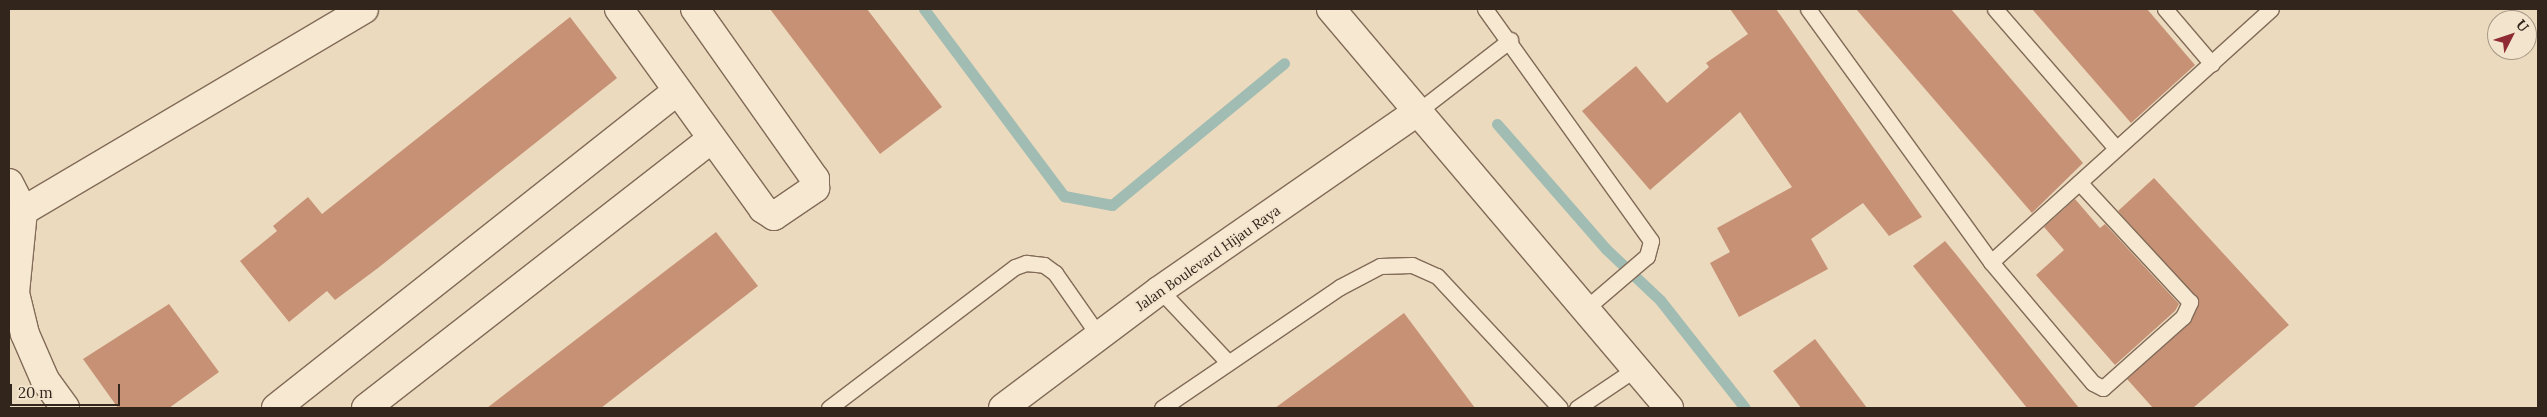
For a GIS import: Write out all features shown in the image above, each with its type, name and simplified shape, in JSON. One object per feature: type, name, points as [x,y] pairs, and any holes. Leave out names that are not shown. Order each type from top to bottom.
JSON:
[{"type":"street","points":[[23,211],[364,9]]},
{"type":"street","points":[[619,9],[676,92],[768,214],[776,215],[815,188],[813,174],[694,9]]},
{"type":"street","points":[[1330,9],[1584,310],[1670,408]]},
{"type":"street","points":[[276,408],[676,92]]},
{"type":"street","name":"Jalan Boulevard Hijau Raya","points":[[1002,408],[1160,290],[1417,112]]},
{"type":"street","points":[[366,408],[711,139]]},
{"type":"street","points":[[9,183],[23,211],[15,294],[25,334],[45,380],[65,408]]},
{"type":"lane","points":[[1485,9],[1510,40],[1648,233],[1651,241],[1647,256],[1584,310]]},
{"type":"lane","points":[[1808,9],[1991,262],[2093,383],[2103,388],[2114,381],[2183,317],[2190,302],[2181,288],[2079,182]]},
{"type":"lane","points":[[1996,9],[2115,147]]},
{"type":"lane","points":[[2165,9],[2212,64]]},
{"type":"lane","points":[[1991,262],[2115,147],[2212,64],[2271,9]]},
{"type":"lane","points":[[1417,112],[1510,40]]},
{"type":"lane","points":[[829,408],[1015,267],[1026,263],[1044,265],[1055,273],[1099,336]]},
{"type":"lane","points":[[1162,408],[1227,361],[1372,270],[1380,266],[1412,265],[1437,276],[1560,408]]},
{"type":"lane","points":[[1160,290],[1227,361]]},
{"type":"lane","points":[[1577,408],[1635,369]]},
{"type":"building","points":[[770,9],[867,9],[942,107],[880,154]]},
{"type":"building","points":[[1730,9],[1776,9],[1922,217],[1889,236],[1863,203],[1811,239],[1828,269],[1739,317],[1710,263],[1730,252],[1717,228],[1792,187],[1740,112],[1650,190],[1582,111],[1636,66],[1667,103],[1709,67],[1706,63],[1748,34]]},
{"type":"building","points":[[1856,9],[1951,9],[2083,163],[2032,213]]},
{"type":"building","points":[[2032,9],[2147,9],[2195,65],[2131,123]]},
{"type":"building","points":[[570,17],[617,78],[335,300],[327,291],[289,322],[240,261],[277,231],[273,226],[308,197],[322,214]]},
{"type":"building","points":[[2154,178],[2289,325],[2193,408],[2153,408],[2127,379],[2189,324],[2199,301],[2118,211]]},
{"type":"building","points":[[2075,199],[2100,228],[2105,224],[2179,304],[2175,311],[2115,365],[2036,275],[2064,250],[2044,227]]},
{"type":"building","points":[[716,232],[758,286],[601,408],[487,408]]},
{"type":"building","points":[[1945,241],[2079,408],[2027,408],[1913,266]]},
{"type":"building","points":[[169,304],[219,372],[169,408],[118,408],[83,359]]},
{"type":"building","points":[[1404,313],[1475,408],[1275,408],[1342,359]]},
{"type":"building","points":[[1815,339],[1867,408],[1801,408],[1773,371]]},
{"type":"waterway","points":[[924,9],[1064,196],[1112,205],[1284,63]]},
{"type":"waterway","points":[[1497,124],[1606,249],[1660,300],[1745,408]]}]
